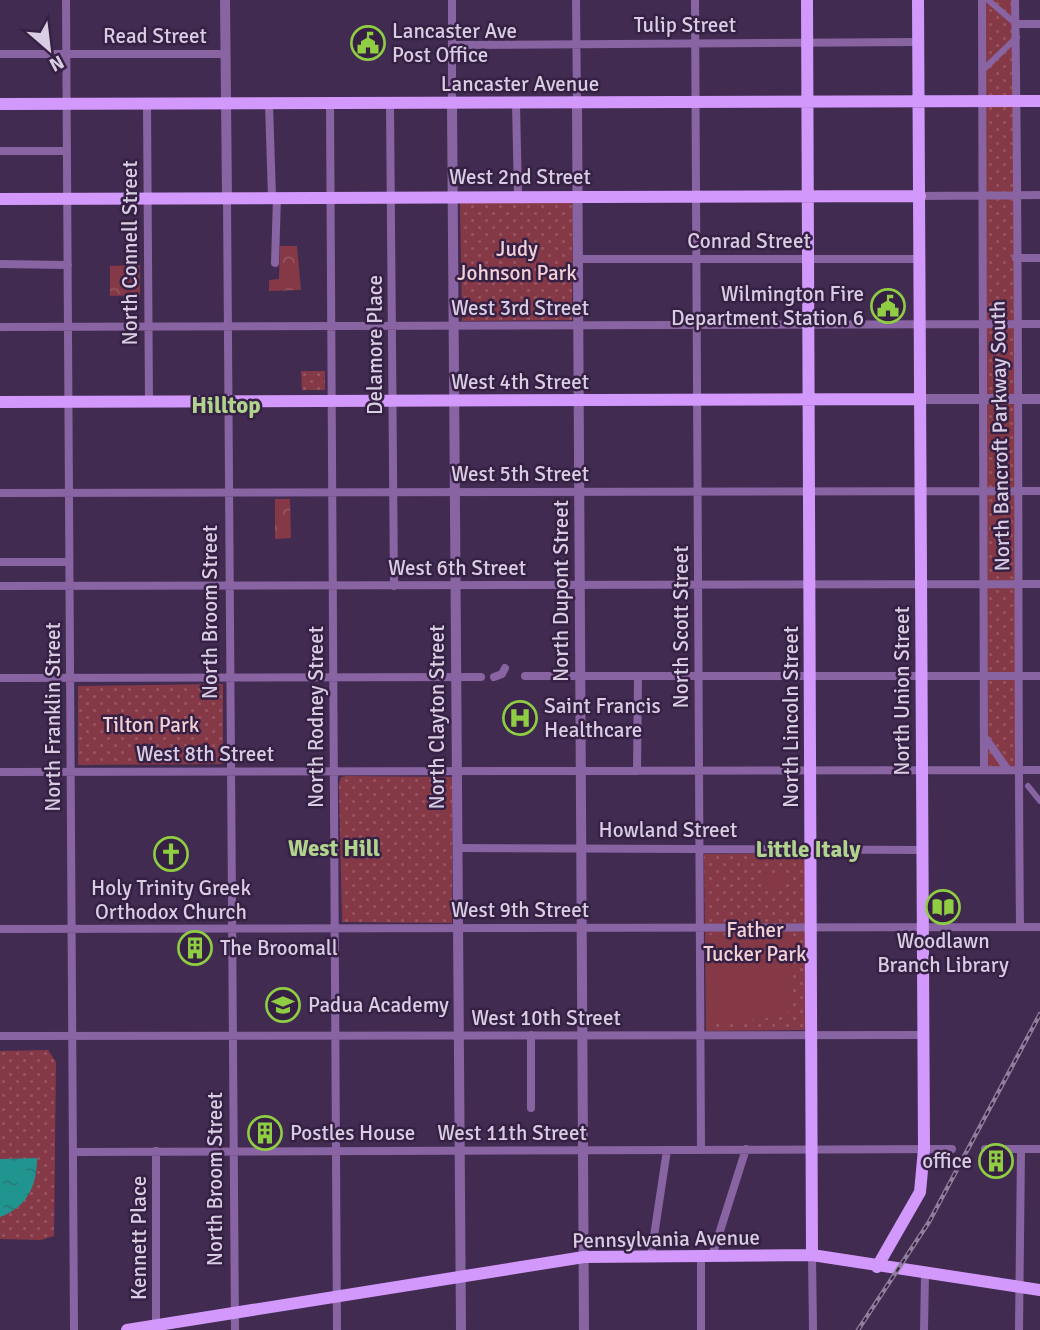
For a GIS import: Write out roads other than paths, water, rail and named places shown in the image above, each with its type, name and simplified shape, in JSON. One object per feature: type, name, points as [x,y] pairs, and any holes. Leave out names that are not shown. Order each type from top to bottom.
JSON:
[{"type":"main road","name":"North Lincoln Street","points":[[807,0],[812,1255]]},
{"type":"main road","name":"North Union Street","points":[[877,1267],[919,1195],[924,1149],[918,0]]},
{"type":"main road","name":"Lancaster Avenue","points":[[0,104],[1040,101]]},
{"type":"main road","name":"West 2nd Street","points":[[0,199],[920,196]]},
{"type":"main road","name":"West 4th Street","points":[[0,402],[919,400]]},
{"type":"main road","name":"Pennsylvania Avenue","points":[[127,1330],[584,1257],[812,1255],[1040,1290]]},
{"type":"street","name":"North Franklin Street","points":[[66,0],[74,1330]]},
{"type":"street","name":"North Broom Street","points":[[225,0],[235,1330]]},
{"type":"street","points":[[452,0],[452,104]]},
{"type":"street","points":[[576,0],[577,104]]},
{"type":"street","name":"North Scott Street","points":[[695,0],[701,1150]]},
{"type":"street","name":"North Bancroft Parkway South","points":[[982,0],[984,770]]},
{"type":"street","points":[[988,0],[1016,24],[1040,24]]},
{"type":"street","name":"North Bancroft Parkway South","points":[[1015,0],[1020,927]]},
{"type":"street","points":[[983,70],[1017,37]]},
{"type":"street","name":"Tulip Street","points":[[452,44],[918,42]]},
{"type":"street","name":"Read Street","points":[[0,54],[226,54]]},
{"type":"street","name":"North Connell Street","points":[[147,104],[149,402]]},
{"type":"street","points":[[269,104],[275,263]]},
{"type":"street","name":"North Rodney Street","points":[[330,104],[337,1330]]},
{"type":"street","name":"Delamore Place","points":[[390,104],[394,586]]},
{"type":"street","name":"North Clayton Street","points":[[452,104],[461,1330]]},
{"type":"street","points":[[516,104],[518,197]]},
{"type":"street","name":"North Dupont Street","points":[[577,104],[584,1330]]},
{"type":"street","points":[[0,151],[67,151]]},
{"type":"street","name":"West 2nd Street","points":[[920,196],[1040,195]]},
{"type":"street","points":[[1016,258],[1040,258]]},
{"type":"street","name":"Conrad Street","points":[[578,259],[919,259]]},
{"type":"street","points":[[0,264],[68,265]]},
{"type":"street","name":"West 3rd Street","points":[[0,327],[1040,324]]},
{"type":"street","name":"West 4th Street","points":[[919,400],[1040,399]]},
{"type":"street","name":"West 5th Street","points":[[0,493],[1040,491]]},
{"type":"street","points":[[0,562],[69,562]]},
{"type":"street","name":"West 6th Street","points":[[0,586],[1040,584]]},
{"type":"street","points":[[494,677],[502,674],[505,668]]},
{"type":"street","points":[[525,676],[1040,676]]},
{"type":"street","points":[[0,678],[481,677]]},
{"type":"street","points":[[637,771],[638,677]]},
{"type":"street","points":[[986,739],[1008,770]]},
{"type":"street","name":"West 8th Street","points":[[0,772],[1040,770]]},
{"type":"street","points":[[1028,786],[1040,801]]},
{"type":"street","name":"Howland Street","points":[[457,848],[811,847],[921,850]]},
{"type":"street","name":"West 9th Street","points":[[0,929],[1040,927]]},
{"type":"street","points":[[531,1035],[531,1108]]},
{"type":"street","name":"West 10th Street","points":[[0,1036],[923,1035]]},
{"type":"street","name":"West 11th Street","points":[[73,1152],[952,1149]]},
{"type":"street","points":[[985,1149],[1040,1149]]},
{"type":"street","points":[[1019,1330],[1021,1149]]},
{"type":"street","points":[[651,1256],[667,1150]]},
{"type":"street","points":[[701,1330],[706,1256],[746,1150]]},
{"type":"street","name":"Kennett Place","points":[[156,1151],[156,1325]]},
{"type":"street","name":"North Lincoln Street","points":[[812,1255],[813,1330]]},
{"type":"street","points":[[925,1274],[925,1330]]},
{"type":"water","points":[[37,1158],[35,1178],[29,1194],[17,1208],[0,1217],[0,1159]]},
{"type":"railway","points":[[858,1330],[929,1222],[1040,1014]]},
{"type":"place","name":"Lancaster Ave Post Office","points":[[368,43]]},
{"type":"place","name":"Wilmington Fire Department Station 6","points":[[888,306]]},
{"type":"place","name":"Saint Francis Healthcare","points":[[520,718]]},
{"type":"place","name":"Holy Trinity Greek Orthodox Church","points":[[171,854]]},
{"type":"place","name":"Woodlawn Branch Library","points":[[943,907]]},
{"type":"place","name":"The Broomall","points":[[195,948]]},
{"type":"place","name":"Padua Academy","points":[[283,1005]]},
{"type":"place","name":"Postles House","points":[[265,1133]]},
{"type":"place","name":"office","points":[[996,1161]]},
{"type":"district","name":"Hilltop","points":[[226,405]]},
{"type":"district","name":"West Hill","points":[[334,848]]},
{"type":"district","name":"Little Italy","points":[[808,849]]},
{"type":"park label","name":"Judy Johnson Park","points":[[517,261]]},
{"type":"park label","name":"Tilton Park","points":[[151,725]]},
{"type":"park label","name":"Father Tucker Park","points":[[755,942]]}]
